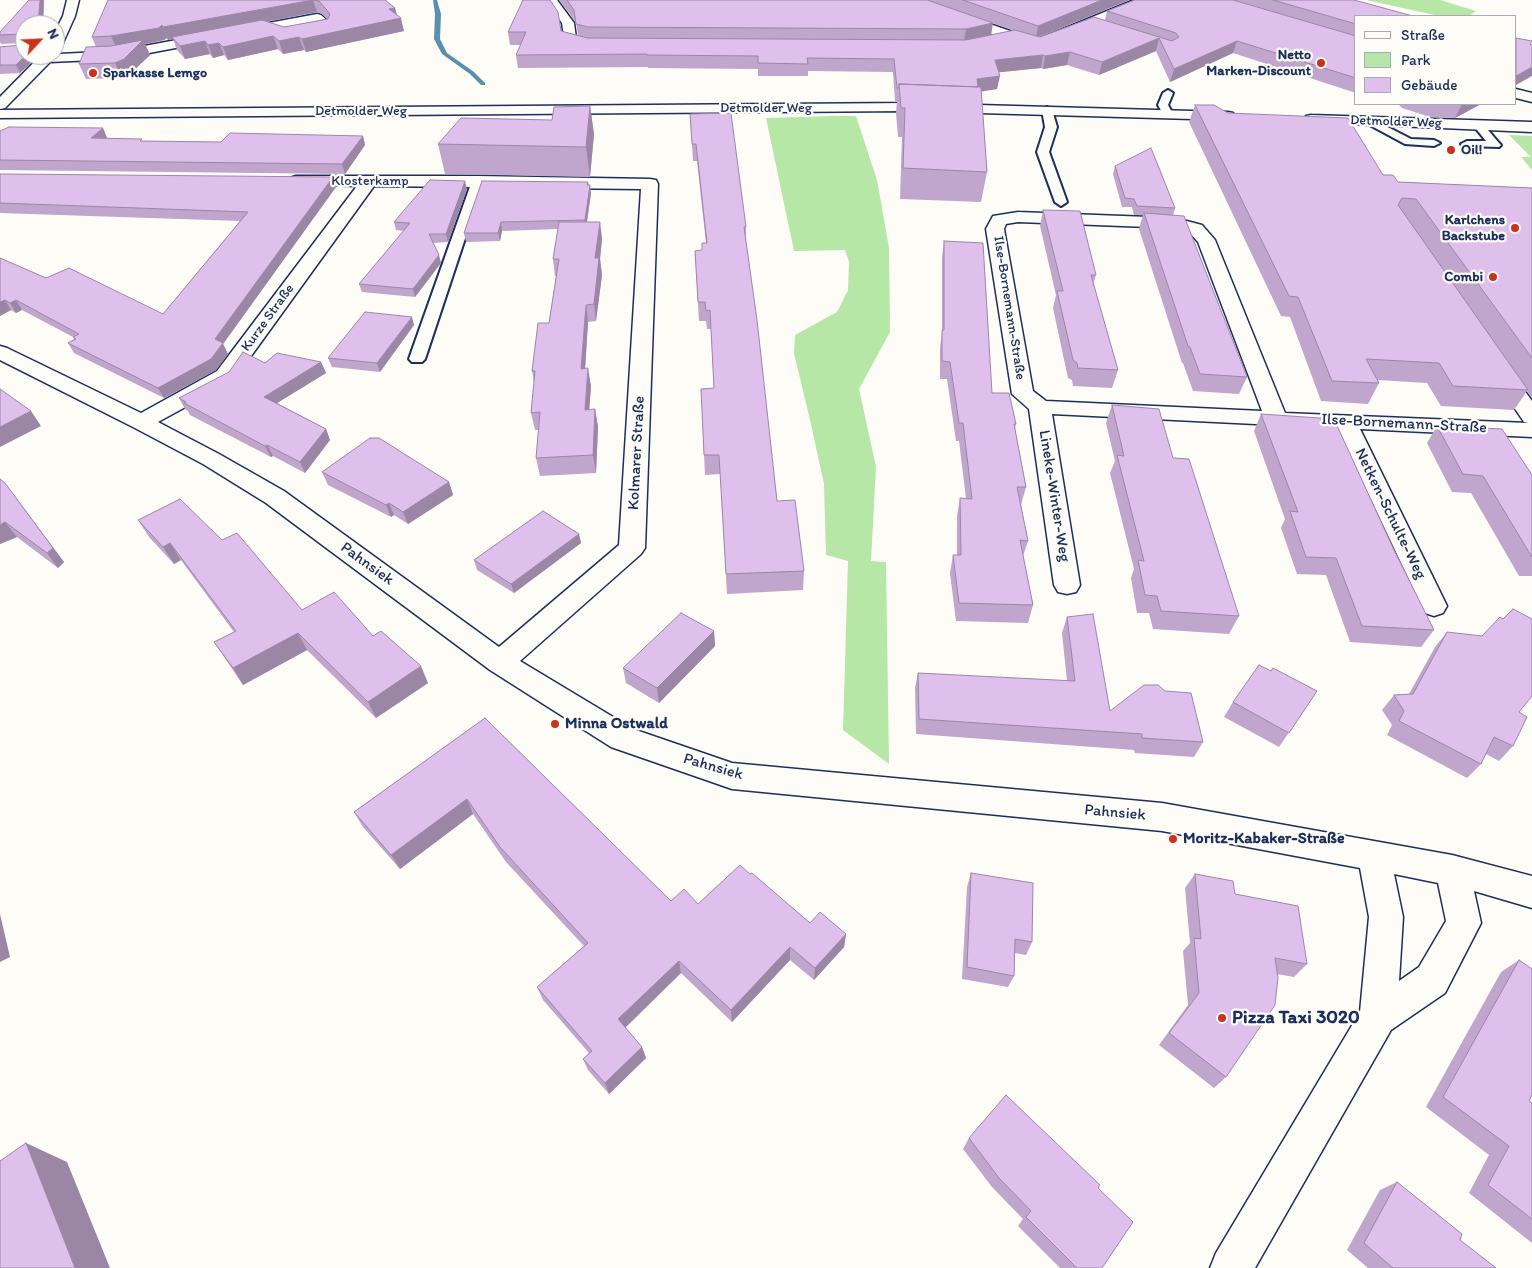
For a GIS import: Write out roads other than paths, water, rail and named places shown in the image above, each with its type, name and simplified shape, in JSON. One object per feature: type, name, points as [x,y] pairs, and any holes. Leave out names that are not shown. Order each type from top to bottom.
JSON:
[{"type":"street","points":[[65,24],[73,0]]},
{"type":"street","points":[[551,0],[568,23],[570,40],[589,45],[609,45]]},
{"type":"street","points":[[910,0],[1037,44],[1145,0]]},
{"type":"street","points":[[65,56],[117,55],[266,27]]},
{"type":"street","points":[[988,42],[1013,37]]},
{"type":"street","points":[[0,105],[39,65]]},
{"type":"street","points":[[1517,93],[1532,98]]},
{"type":"street","name":"Detmolder Weg","points":[[0,114],[908,107],[1245,117]]},
{"type":"street","name":"Detmolder Weg","points":[[1293,118],[1532,127]]},
{"type":"street","name":"Klosterkamp","points":[[282,181],[478,181],[650,184]]},
{"type":"street","name":"Kurze Straße","points":[[141,422],[225,376],[368,182]]},
{"type":"street","name":"Kolmarer Straße","points":[[500,662],[632,548],[650,184]]},
{"type":"street","name":"Ilse-Bornemann-Straße","points":[[1276,418],[1206,240],[1196,229],[1175,223],[1018,217],[998,220],[995,229],[1023,394],[1040,407],[1532,430]]},
{"type":"street","name":"Pahnsiek","points":[[0,352],[141,422],[211,459],[275,497],[500,662],[622,738],[732,776],[1162,817],[1374,854],[1452,870],[1532,892]]},
{"type":"street","points":[[1489,355],[1532,417]]},
{"type":"street","name":"Lineke-Winter-Weg","points":[[1040,407],[1067,585]]},
{"type":"street","name":"Netken-Schulte-Weg","points":[[1345,421],[1434,606]]},
{"type":"street","points":[[1374,854],[1386,917],[1378,1017]]},
{"type":"street","points":[[1230,1268],[1378,1017],[1432,980],[1464,924],[1452,870]]},
{"type":"lane","points":[[1088,23],[1106,29]]},
{"type":"lane","points":[[1168,93],[1163,106],[1168,114]]},
{"type":"lane","points":[[1047,110],[1051,127],[1043,152],[1061,202]]},
{"type":"lane","points":[[1370,120],[1409,142],[1434,143]]},
{"type":"lane","points":[[1467,144],[1495,145],[1478,125]]},
{"type":"lane","points":[[417,360],[478,181]]},
{"type":"waterway","points":[[435,0],[438,14],[437,39],[445,54],[472,73],[483,84]]},
{"type":"place","name":"Netto Marken-Discount","points":[[1321,63]]},
{"type":"place","name":"Sparkasse Lemgo","points":[[93,73]]},
{"type":"place","name":"Oil!","points":[[1451,150]]},
{"type":"place","name":"Karlchens Backstube","points":[[1515,228]]},
{"type":"place","name":"Combi","points":[[1493,277]]},
{"type":"place","name":"Minna Ostwald","points":[[555,724]]},
{"type":"place","name":"Moritz-Kabaker-Straße","points":[[1173,839]]},
{"type":"place","name":"Pizza Taxi 3020","points":[[1222,1018]]}]
